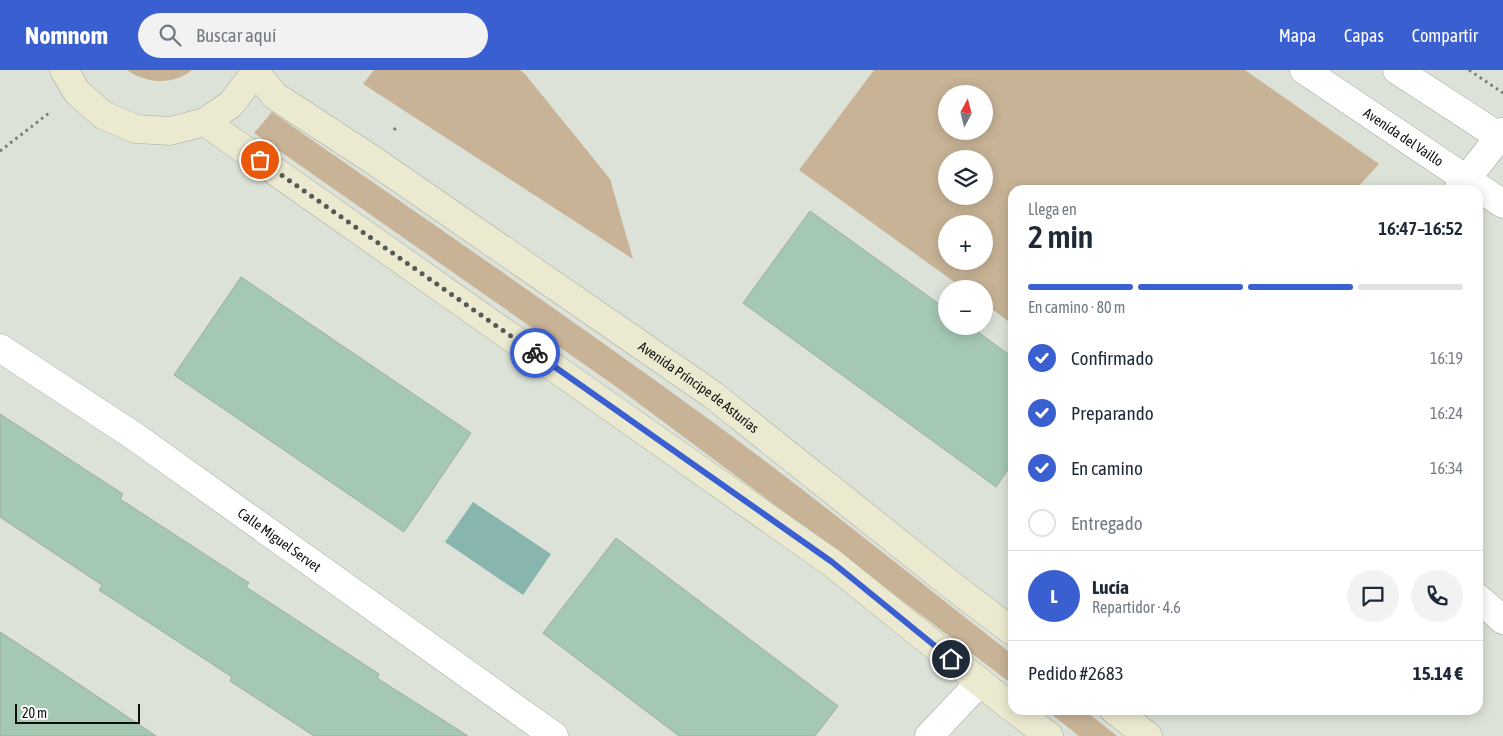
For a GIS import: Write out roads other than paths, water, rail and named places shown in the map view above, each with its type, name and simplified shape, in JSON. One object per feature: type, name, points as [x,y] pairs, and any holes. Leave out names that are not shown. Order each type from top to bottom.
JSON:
[{"type":"street","points":[[64,70],[77,92],[103,115],[136,128],[170,131],[205,122],[231,104],[257,71]]},
{"type":"street","name":"Avenida del Vaillo","points":[[1304,70],[1463,185]]},
{"type":"street","points":[[1397,70],[1502,136],[1463,185]]},
{"type":"street","name":"Avenida Príncipe de Asturias","points":[[257,71],[275,96],[373,160],[713,395],[1008,628]]},
{"type":"street","points":[[205,122],[832,562],[1008,704]]},
{"type":"street","name":"Avenida del Vaillo","points":[[1483,194],[1503,204]]},
{"type":"street","name":"Calle Miguel Servet","points":[[0,348],[134,436],[554,736]]},
{"type":"street","points":[[1483,602],[1503,620]]},
{"type":"street","points":[[929,736],[980,682]]},
{"type":"street","points":[[1022,715],[1049,736]]},
{"type":"street","points":[[1121,715],[1148,736]]},
{"type":"water","points":[[473,502],[551,554],[523,595],[445,542]]}]
